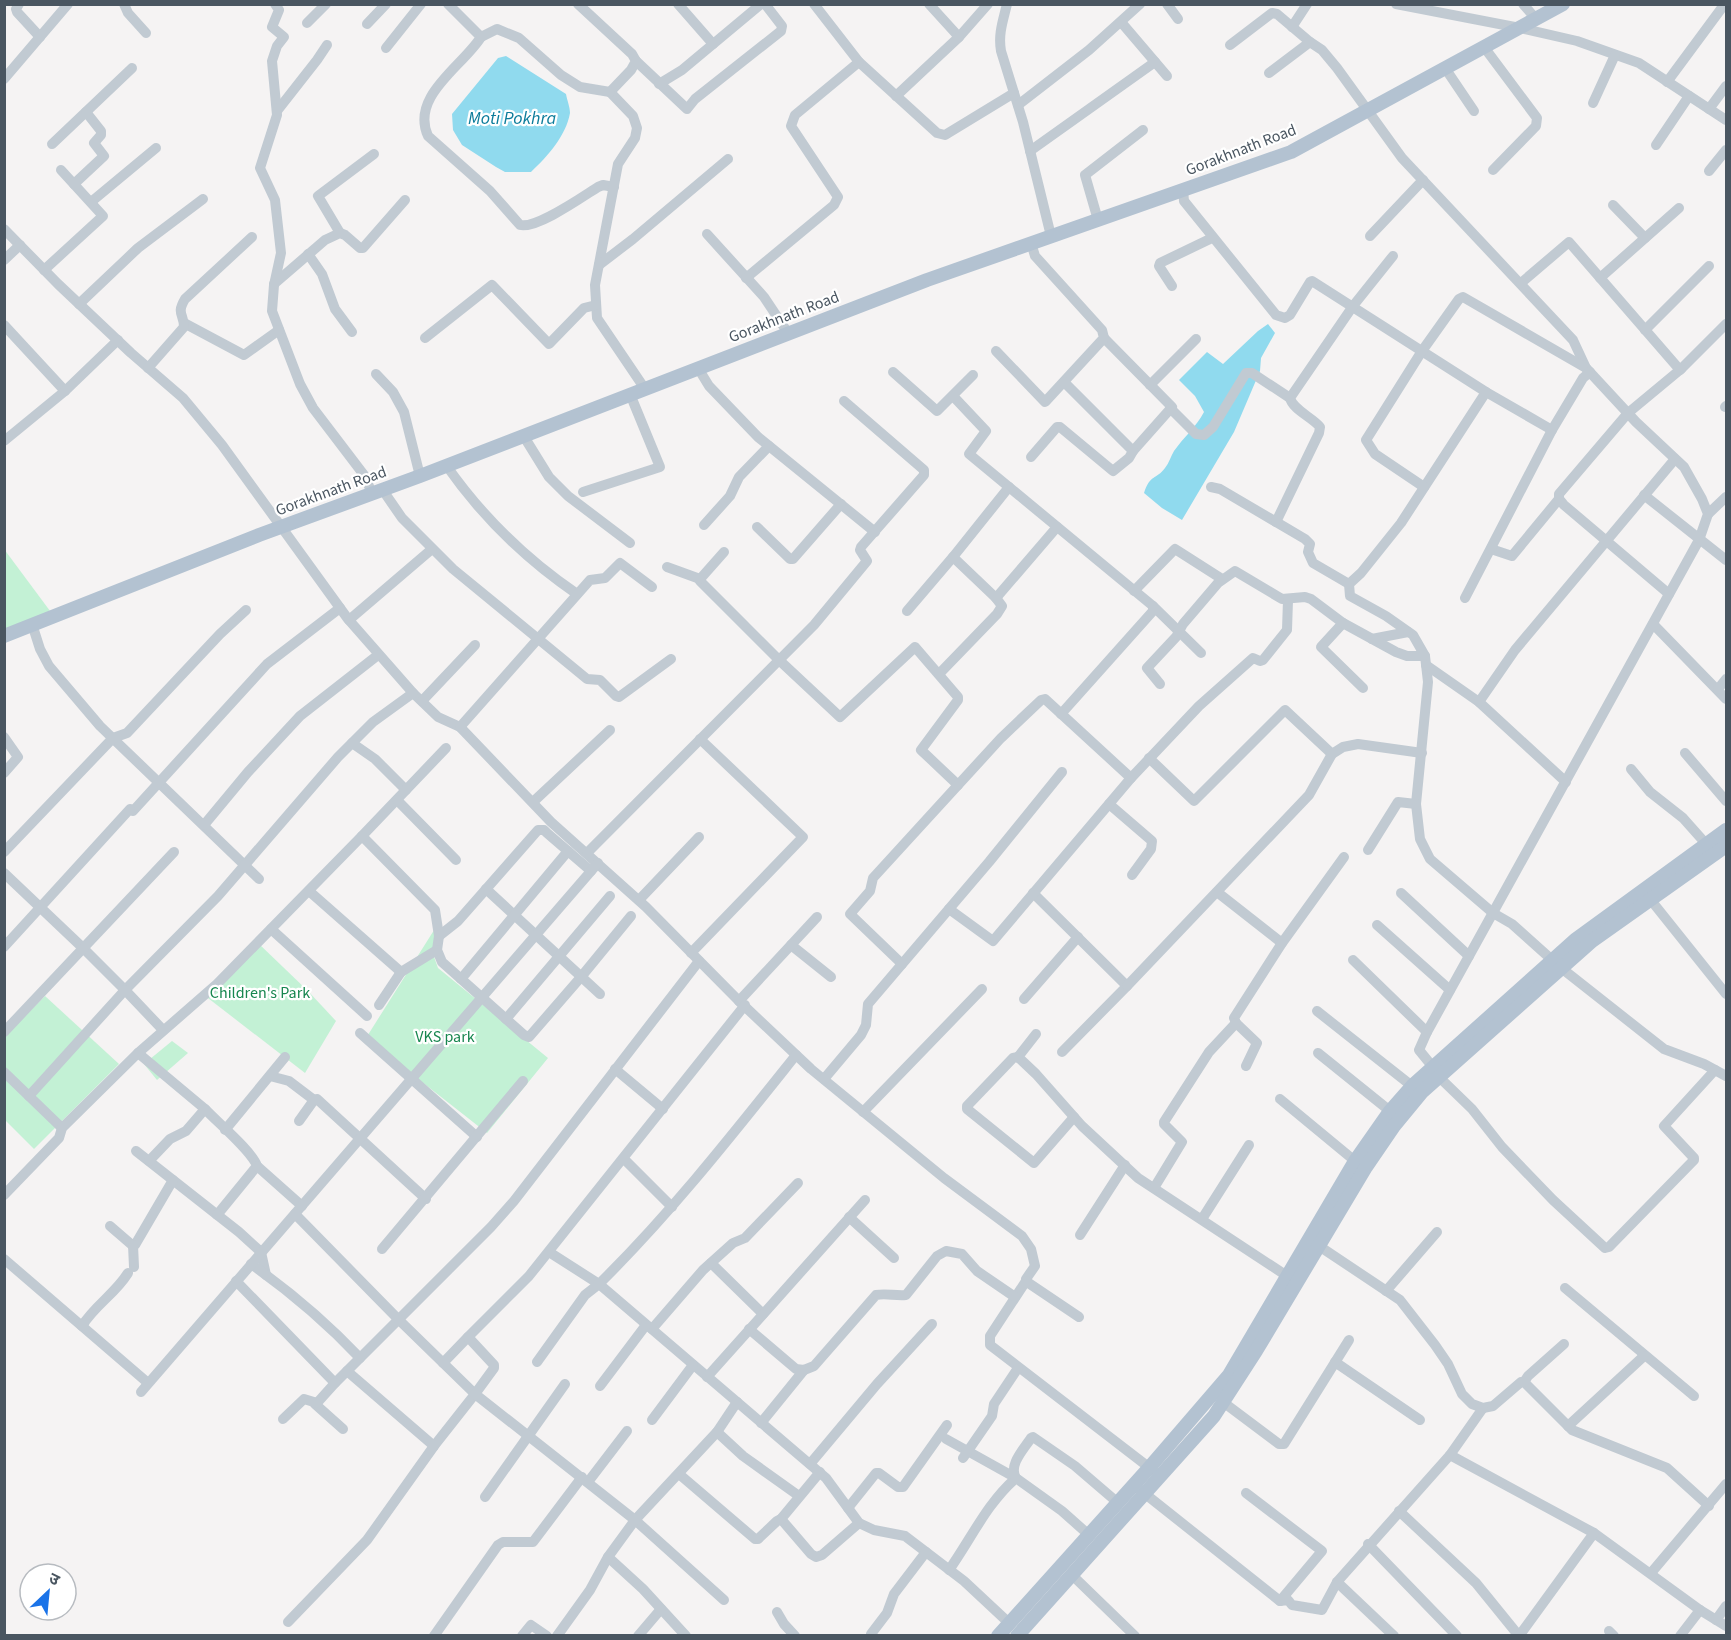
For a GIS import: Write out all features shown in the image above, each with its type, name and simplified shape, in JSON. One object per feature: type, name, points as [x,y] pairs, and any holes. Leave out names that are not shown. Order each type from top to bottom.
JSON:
[{"type":"main road","name":"Gorakhnath Road","points":[[4,636],[927,280],[1291,152],[1563,4]]},
{"type":"main road","points":[[1556,964],[1575,940],[1726,830]]},
{"type":"main road","points":[[1155,1472],[1229,1375],[1355,1161],[1390,1111],[1412,1086],[1435,1072],[1556,964],[1726,846]]},
{"type":"main road","points":[[1024,1633],[1139,1489],[1207,1423],[1223,1402],[1366,1167],[1435,1072]]},
{"type":"main road","points":[[998,1635],[1117,1502],[1139,1489]]},
{"type":"street","points":[[18,4],[17,12],[40,37]]},
{"type":"street","points":[[4,80],[68,4]]},
{"type":"street","points":[[124,4],[128,13],[146,33]]},
{"type":"street","points":[[275,4],[279,9],[272,25],[284,37],[277,46],[272,61],[277,115],[260,168],[275,200],[281,254],[274,285],[272,311],[300,384],[313,408],[377,491],[432,549],[537,640],[587,679],[601,681],[618,697],[671,659]]},
{"type":"street","points":[[307,24],[326,4]]},
{"type":"street","points":[[367,24],[386,4]]},
{"type":"street","points":[[386,48],[421,4]]},
{"type":"street","points":[[447,4],[481,37]]},
{"type":"street","points":[[578,4],[632,54],[636,61],[659,84],[687,109],[695,99],[781,31],[781,21],[763,4],[682,70],[659,84]]},
{"type":"street","points":[[678,4],[713,44]]},
{"type":"street","points":[[814,4],[859,62],[941,135],[945,135],[1014,93]]},
{"type":"street","points":[[929,4],[959,37]]},
{"type":"street","points":[[896,96],[959,37],[988,4]]},
{"type":"street","points":[[1007,4],[999,39],[1051,236]]},
{"type":"street","points":[[1018,105],[1089,50],[1140,4]]},
{"type":"street","points":[[1167,4],[1178,19]]},
{"type":"street","points":[[1292,27],[1307,4]]},
{"type":"street","points":[[1396,4],[1577,41],[1639,63],[1726,120]]},
{"type":"street","points":[[1523,4],[1536,19]]},
{"type":"street","points":[[1667,82],[1720,9]]},
{"type":"street","points":[[1230,45],[1268,14],[1277,14],[1322,50],[1402,158],[1573,340],[1588,370],[1628,413],[1684,467],[1708,514]]},
{"type":"street","points":[[1121,22],[1167,76]]},
{"type":"street","points":[[614,187],[603,185],[598,187],[548,217],[525,226],[520,225],[490,191],[428,136],[424,124],[425,114],[435,90],[481,37],[497,29],[519,38],[561,75],[580,87],[610,92],[633,116],[637,128],[635,138],[618,164],[614,187],[595,285],[597,318],[645,388]]},
{"type":"street","points":[[1269,73],[1310,42]]},
{"type":"street","points":[[277,111],[327,45]]},
{"type":"street","points":[[1484,47],[1538,122],[1493,170]]},
{"type":"street","points":[[1593,103],[1616,55]]},
{"type":"street","points":[[610,92],[631,70],[636,61]]},
{"type":"street","points":[[746,278],[834,205],[838,197],[791,126],[795,115],[859,62]]},
{"type":"street","points":[[1030,151],[1155,62]]},
{"type":"street","points":[[52,144],[132,68]]},
{"type":"street","points":[[1445,68],[1474,111]]},
{"type":"street","points":[[1709,109],[1726,86]]},
{"type":"street","points":[[1656,145],[1689,96]]},
{"type":"street","points":[[74,184],[104,156],[94,143],[101,135],[101,131],[86,112]]},
{"type":"street","points":[[1098,220],[1085,175],[1143,130]]},
{"type":"street","points":[[91,202],[156,148]]},
{"type":"street","points":[[1709,171],[1726,150]]},
{"type":"street","points":[[374,154],[318,195],[340,233],[363,248],[405,200]]},
{"type":"street","points":[[599,265],[728,159]]},
{"type":"street","points":[[44,270],[103,216],[62,170]]},
{"type":"street","points":[[1370,236],[1423,180]]},
{"type":"street","points":[[1183,190],[1184,201],[1276,315],[1285,318],[1290,315],[1311,281],[1486,392],[1552,430]]},
{"type":"street","points":[[79,304],[138,248],[203,199]]},
{"type":"street","points":[[1613,205],[1645,238]]},
{"type":"street","points":[[1600,278],[1680,208]]},
{"type":"street","points":[[4,229],[117,340],[183,398],[222,445],[340,608],[378,655],[438,717],[460,728],[587,853],[594,867]]},
{"type":"street","points":[[274,285],[325,240],[340,233]]},
{"type":"street","points":[[707,234],[764,297],[788,333]]},
{"type":"street","points":[[252,237],[185,299],[180,307],[180,317],[184,323],[244,355],[279,330]]},
{"type":"street","points":[[1172,286],[1159,266],[1160,263],[1212,238]]},
{"type":"street","points":[[1521,283],[1569,242],[1681,369]]},
{"type":"street","points":[[1031,243],[1035,256],[1102,330],[1104,338],[1196,434],[1204,435],[1213,427],[1246,374],[1252,373],[1290,398],[1292,403],[1316,422],[1320,427],[1319,433],[1276,522]]},
{"type":"street","points":[[4,260],[20,245]]},
{"type":"street","points":[[308,254],[322,274],[335,309],[352,332]]},
{"type":"street","points":[[1290,398],[1353,306],[1393,256]]},
{"type":"street","points":[[1645,330],[1709,266]]},
{"type":"street","points":[[425,339],[492,285],[548,344],[584,308],[596,304]]},
{"type":"street","points":[[1424,487],[1375,454],[1366,440],[1422,351],[1459,299],[1463,297],[1588,370]]},
{"type":"street","points":[[148,368],[184,327],[184,323]]},
{"type":"street","points":[[1491,549],[1512,556],[1559,499],[1558,494],[1628,413],[1681,369],[1726,324]]},
{"type":"street","points":[[4,325],[65,391]]},
{"type":"street","points":[[996,351],[1045,402],[1104,338]]},
{"type":"street","points":[[1150,385],[1196,339]]},
{"type":"street","points":[[4,441],[65,391],[117,340]]},
{"type":"street","points":[[698,368],[709,386],[758,437],[875,532]]},
{"type":"street","points":[[1466,598],[1552,430],[1588,370]]},
{"type":"street","points":[[893,372],[935,411],[938,411],[973,375]]},
{"type":"street","points":[[376,374],[393,392],[404,412],[420,476]]},
{"type":"street","points":[[1064,382],[1133,451]]},
{"type":"street","points":[[1349,584],[1361,573],[1401,523],[1486,392]]},
{"type":"street","points":[[583,492],[660,467],[630,394]]},
{"type":"street","points":[[953,396],[986,431],[969,454],[1153,606],[1201,653]]},
{"type":"street","points":[[587,853],[814,625],[867,561],[861,549],[925,472],[844,401]]},
{"type":"street","points":[[1031,457],[1057,427],[1060,427],[1113,471],[1129,458],[1171,409]]},
{"type":"street","points":[[523,435],[549,477],[561,490],[630,543]]},
{"type":"street","points":[[704,525],[730,496],[739,477],[769,446]]},
{"type":"street","points":[[1479,702],[1515,650],[1675,459]]},
{"type":"street","points":[[446,465],[462,488],[512,540],[546,573],[577,594]]},
{"type":"street","points":[[907,611],[1008,487]]},
{"type":"street","points":[[1211,487],[1220,489],[1305,539],[1310,544],[1308,552],[1314,563],[1349,584]]},
{"type":"street","points":[[1644,495],[1726,560]]},
{"type":"street","points":[[1715,1070],[1664,1126],[1694,1160],[1609,1247],[1605,1248],[1502,1148],[1472,1109],[1435,1072],[1419,1050],[1699,540],[1708,514],[1726,496]]},
{"type":"street","points":[[1559,499],[1669,594]]},
{"type":"street","points":[[757,527],[790,559],[794,560],[841,504]]},
{"type":"street","points":[[996,598],[1057,527]]},
{"type":"street","points":[[350,620],[432,549]]},
{"type":"street","points":[[1134,591],[1175,549],[1222,579]]},
{"type":"street","points":[[700,579],[724,552]]},
{"type":"street","points":[[939,674],[1002,606],[953,557]]},
{"type":"street","points":[[460,728],[592,578],[605,578],[619,563],[652,587]]},
{"type":"street","points":[[667,567],[700,579],[779,660],[840,717],[914,646],[959,699],[921,750],[958,786]]},
{"type":"street","points":[[1160,684],[1147,668],[1222,579],[1232,572],[1238,572],[1282,599],[1308,598],[1343,622],[1401,655],[1426,661],[1479,702],[1566,782]]},
{"type":"street","points":[[1349,584],[1350,596],[1386,616],[1413,635],[1426,661],[1428,682],[1416,804],[1420,839],[1430,859],[1493,913],[1512,924],[1556,964],[1665,1048],[1726,1076]]},
{"type":"street","points":[[949,909],[993,941],[1149,758],[1199,706],[1253,658],[1263,660],[1287,630],[1288,600]]},
{"type":"street","points":[[1061,714],[1153,611],[1153,606]]},
{"type":"street","points":[[4,947],[267,664],[340,608]]},
{"type":"street","points":[[4,852],[113,738],[127,733],[220,634],[246,610]]},
{"type":"street","points":[[1343,622],[1321,647],[1363,688]]},
{"type":"street","points":[[32,624],[40,650],[49,666],[113,738],[259,879]]},
{"type":"street","points":[[1653,624],[1718,688],[1726,699]]},
{"type":"street","points":[[1372,639],[1408,632]]},
{"type":"street","points":[[422,701],[475,645]]},
{"type":"street","points":[[204,825],[248,772],[300,716],[378,655]]},
{"type":"street","points":[[1718,688],[1726,679]]},
{"type":"street","points":[[29,1096],[125,990],[218,896],[338,757],[373,723],[413,693]]},
{"type":"street","points":[[902,964],[850,914],[870,891],[873,878],[1001,738],[1041,700],[1045,699],[1131,778]]},
{"type":"street","points":[[1149,758],[1194,801],[1285,710],[1332,754]]},
{"type":"street","points":[[533,802],[610,730]]},
{"type":"street","points":[[4,737],[18,757],[4,773]]},
{"type":"street","points":[[315,1404],[514,1201],[615,1069],[695,957],[803,837],[700,739]]},
{"type":"street","points":[[352,743],[375,759],[406,790]]},
{"type":"street","points":[[1062,1052],[1309,795],[1332,754],[1343,747],[1358,744],[1422,753]]},
{"type":"street","points":[[4,1195],[59,1138],[62,1128],[138,1053],[217,984],[446,748]]},
{"type":"street","points":[[1685,753],[1726,801]]},
{"type":"street","points":[[1631,770],[1650,792],[1683,818],[1707,845]]},
{"type":"street","points":[[824,1079],[861,1035],[866,1025],[868,1004],[1062,772]]},
{"type":"street","points":[[397,800],[456,860]]},
{"type":"street","points":[[1368,850],[1398,802],[1416,804]]},
{"type":"street","points":[[1109,804],[1152,841],[1151,849],[1132,875]]},
{"type":"street","points":[[439,936],[458,921],[538,830],[544,830],[568,851],[639,900],[796,1055],[945,1178],[1022,1236],[1031,1249],[1035,1266],[990,1336],[990,1345],[1155,1472]]},
{"type":"street","points":[[362,836],[435,910],[439,936],[437,950],[442,962],[529,1037],[582,977],[631,916]]},
{"type":"street","points":[[639,900],[699,837]]},
{"type":"street","points":[[461,979],[568,851]]},
{"type":"street","points":[[4,1032],[174,852]]},
{"type":"street","points":[[1246,1066],[1257,1043],[1236,1023],[1234,1017],[1282,943],[1344,857]]},
{"type":"street","points":[[4,1259],[82,1326],[144,1388],[594,867]]},
{"type":"street","points":[[4,873],[164,1030]]},
{"type":"street","points":[[486,889],[600,994]]},
{"type":"street","points":[[309,891],[401,972]]},
{"type":"street","points":[[1217,892],[1282,943]]},
{"type":"street","points":[[1401,892],[1469,956]]},
{"type":"street","points":[[1033,893],[1127,986]]},
{"type":"street","points":[[506,1019],[610,896]]},
{"type":"street","points":[[1650,899],[1726,994]]},
{"type":"street","points":[[443,1363],[529,1276],[624,1159],[742,1003],[817,917]]},
{"type":"street","points":[[1377,926],[1450,990]]},
{"type":"street","points":[[271,929],[367,1016]]},
{"type":"street","points":[[1024,999],[1078,937]]},
{"type":"street","points":[[791,945],[831,977]]},
{"type":"street","points":[[379,1005],[401,972],[437,950]]},
{"type":"street","points":[[1353,960],[1427,1032]]},
{"type":"street","points":[[863,1112],[982,989]]},
{"type":"street","points":[[1317,1011],[1412,1086]]},
{"type":"street","points":[[1154,1188],[1182,1142],[1164,1122],[1209,1052],[1236,1023]]},
{"type":"street","points":[[360,1033],[477,1137]]},
{"type":"street","points":[[1036,1034],[1018,1057],[1013,1058],[967,1106],[967,1109],[1034,1163],[1074,1117]]},
{"type":"street","points":[[138,1053],[205,1109],[244,1148],[257,1166],[398,1319],[476,1394],[636,1520],[724,1600]]},
{"type":"street","points":[[1318,1053],[1390,1111]]},
{"type":"street","points":[[537,1362],[585,1295],[642,1242],[796,1055]]},
{"type":"street","points":[[225,1130],[285,1057]]},
{"type":"street","points":[[1018,1057],[1074,1117],[1138,1178],[1287,1275]]},
{"type":"street","points":[[615,1069],[663,1109]]},
{"type":"street","points":[[4,1072],[62,1128]]},
{"type":"street","points":[[270,1076],[289,1081],[314,1100],[317,1099],[426,1199]]},
{"type":"street","points":[[382,1249],[523,1081]]},
{"type":"street","points":[[1280,1099],[1355,1161]]},
{"type":"street","points":[[299,1121],[314,1100]]},
{"type":"street","points":[[149,1161],[170,1139],[186,1131],[205,1109]]},
{"type":"street","points":[[1202,1219],[1249,1145]]},
{"type":"street","points":[[136,1151],[261,1252],[266,1275]]},
{"type":"street","points":[[624,1159],[672,1207]]},
{"type":"street","points":[[1080,1235],[1125,1165]]},
{"type":"street","points":[[217,1215],[257,1166]]},
{"type":"street","points":[[82,1326],[91,1311],[112,1294],[131,1270],[133,1245],[136,1244],[173,1180]]},
{"type":"street","points":[[600,1386],[649,1327],[711,1263],[733,1243],[745,1238],[798,1183]]},
{"type":"street","points":[[708,1377],[865,1200]]},
{"type":"street","points":[[849,1217],[894,1258]]},
{"type":"street","points":[[110,1226],[133,1245]]},
{"type":"street","points":[[1386,1291],[1437,1232]]},
{"type":"street","points":[[1319,1246],[1386,1291],[1406,1308],[1448,1364],[1466,1400],[1483,1408],[1493,1406],[1521,1382],[1524,1382],[1564,1344]]},
{"type":"street","points":[[749,1329],[796,1369],[804,1370],[814,1366],[876,1295],[885,1293],[894,1296],[906,1295],[937,1256],[946,1251],[962,1254],[977,1271],[1015,1297]]},
{"type":"street","points":[[549,1252],[599,1284],[820,1472],[859,1523],[874,1530],[905,1536],[949,1570],[1009,1623]]},
{"type":"street","points":[[711,1263],[763,1314]]},
{"type":"street","points":[[251,1264],[327,1323],[360,1358]]},
{"type":"street","points":[[236,1281],[335,1383]]},
{"type":"street","points":[[1026,1281],[1079,1317]]},
{"type":"street","points":[[1565,1288],[1694,1396]]},
{"type":"street","points":[[810,1464],[877,1384],[932,1324]]},
{"type":"street","points":[[288,1622],[367,1540],[434,1446],[494,1368],[468,1337]]},
{"type":"street","points":[[1223,1402],[1276,1442],[1284,1444],[1349,1340]]},
{"type":"street","points":[[1568,1426],[1644,1356]]},
{"type":"street","points":[[1335,1362],[1420,1420]]},
{"type":"street","points":[[652,1420],[693,1365]]},
{"type":"street","points":[[965,1454],[992,1416],[994,1404],[1018,1368]]},
{"type":"street","points":[[761,1423],[804,1370]]},
{"type":"street","points":[[347,1371],[434,1446]]},
{"type":"street","points":[[1524,1382],[1579,1434],[1667,1468],[1709,1506]]},
{"type":"street","points":[[485,1497],[565,1384]]},
{"type":"street","points":[[283,1419],[304,1399],[315,1404],[342,1429]]},
{"type":"street","points":[[557,1635],[590,1590],[608,1557],[636,1520],[717,1432],[737,1402]]},
{"type":"street","points":[[1139,1489],[1280,1601],[1288,1600],[1292,1605],[1322,1610],[1337,1582],[1450,1455],[1483,1408]]},
{"type":"street","points":[[848,1508],[876,1473],[898,1487],[903,1487],[947,1425]]},
{"type":"street","points":[[434,1635],[498,1545],[503,1542],[533,1542],[627,1431]]},
{"type":"street","points":[[717,1432],[743,1456],[799,1496]]},
{"type":"street","points":[[1016,1478],[1013,1472],[1014,1466],[1033,1437],[1075,1466],[1117,1502]]},
{"type":"street","points":[[946,1439],[965,1454],[1016,1478],[1062,1511],[1089,1535]]},
{"type":"street","points":[[1450,1455],[1594,1533],[1700,1610],[1726,1626]]},
{"type":"street","points":[[679,1474],[755,1539],[758,1539],[781,1519],[820,1472]]},
{"type":"street","points":[[949,1570],[984,1515],[1016,1478]]},
{"type":"street","points":[[1651,1573],[1726,1484]]},
{"type":"street","points":[[1246,1493],[1322,1551],[1280,1601]]},
{"type":"street","points":[[1399,1511],[1476,1582],[1519,1635],[1594,1533]]},
{"type":"street","points":[[781,1519],[816,1557],[822,1555],[859,1523]]},
{"type":"street","points":[[1368,1545],[1457,1635]]},
{"type":"street","points":[[872,1634],[887,1613],[894,1594],[926,1552]]},
{"type":"street","points":[[608,1557],[643,1589],[686,1635]]},
{"type":"street","points":[[1072,1575],[1135,1635]]},
{"type":"street","points":[[1337,1582],[1394,1635]]},
{"type":"street","points":[[1716,1620],[1726,1606]]},
{"type":"street","points":[[638,1635],[661,1609]]},
{"type":"street","points":[[1680,1635],[1700,1610]]},
{"type":"street","points":[[777,1612],[783,1624],[795,1635]]},
{"type":"street","points":[[522,1635],[531,1625],[547,1635]]},
{"type":"green space","points":[[4,549],[53,615],[4,634]]},
{"type":"green space","name":"VKS park","points":[[436,927],[433,954],[438,968],[548,1058],[487,1133],[366,1038]]},
{"type":"green space","name":"Children's Park","points":[[258,943],[336,1021],[305,1073],[204,995]]},
{"type":"green space","points":[[45,996],[119,1064],[34,1149],[5,1120],[4,1037]]},
{"type":"green space","points":[[172,1041],[188,1053],[157,1080],[144,1064]]},
{"type":"water","name":"Moti Pokhra","points":[[506,56],[566,94],[569,106],[568,122],[560,138],[531,172],[505,172],[462,145],[453,130],[452,114],[498,58]]},
{"type":"water","points":[[1268,324],[1275,333],[1261,358],[1260,371],[1234,432],[1182,520],[1162,508],[1144,493],[1151,480],[1162,472],[1174,451],[1204,412],[1195,396],[1179,380],[1207,352],[1223,364]]}]
